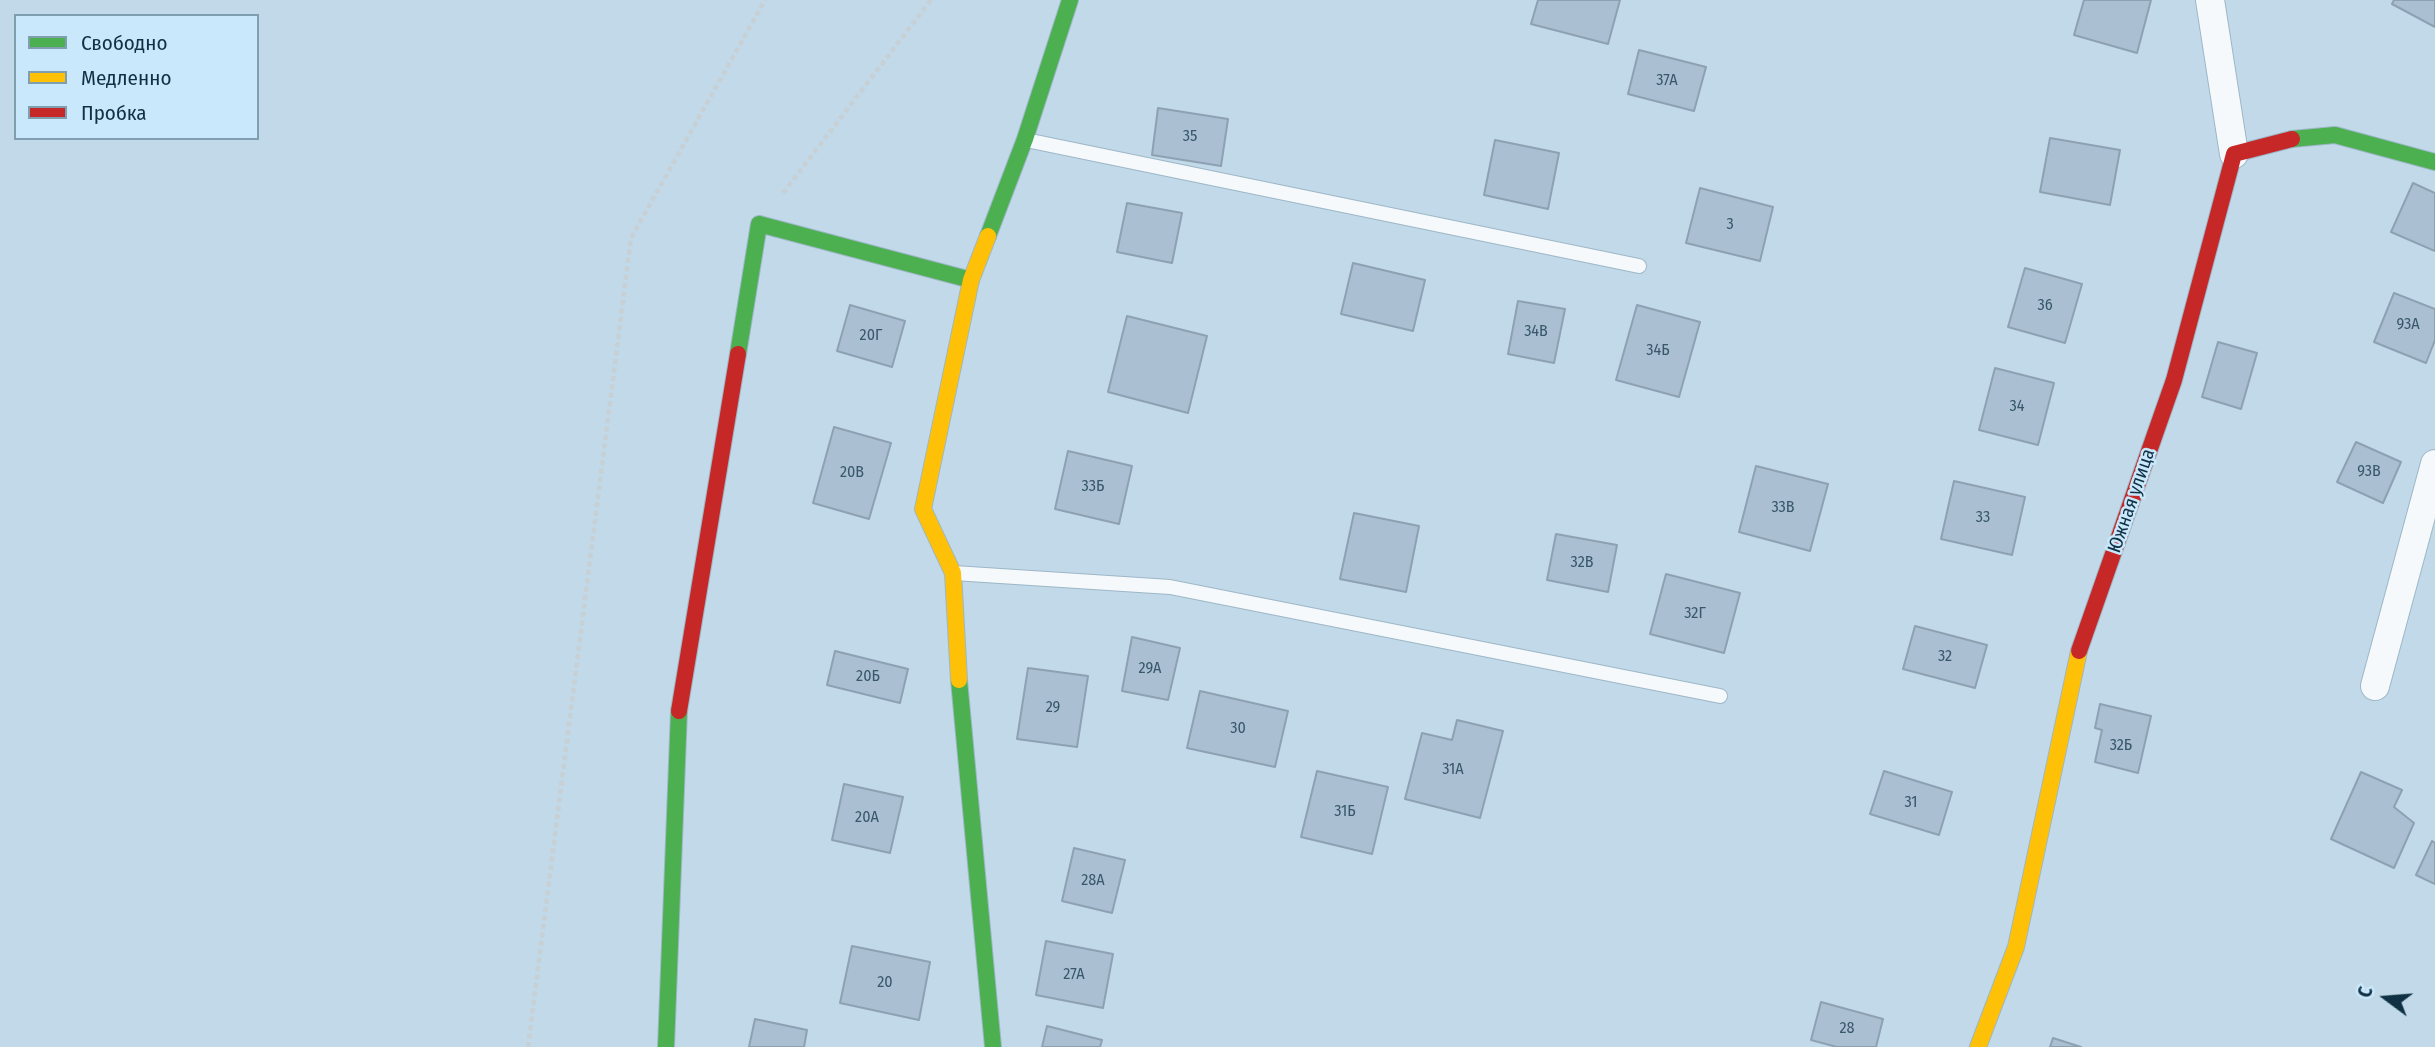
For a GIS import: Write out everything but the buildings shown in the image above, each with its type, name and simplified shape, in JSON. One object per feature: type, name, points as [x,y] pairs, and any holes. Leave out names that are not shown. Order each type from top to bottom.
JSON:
[{"type":"street","points":[[993,1047],[958,668],[953,573],[923,509],[971,280],[1025,139],[1070,0]]},
{"type":"street","points":[[2210,0],[2234,154],[2299,137],[2335,135],[2435,162]]},
{"type":"street","name":"Южная улица","points":[[1978,1047],[2016,947],[2075,663],[2174,380],[2234,154]]},
{"type":"street","points":[[666,1047],[677,721],[759,224],[971,280]]},
{"type":"street","points":[[2375,686],[2435,464]]},
{"type":"lane","points":[[1025,139],[1639,267]]},
{"type":"lane","points":[[953,573],[1170,587],[1720,696]]},
{"type":"path","points":[[528,1047],[631,238],[765,0]]},
{"type":"path","points":[[759,224],[931,0]]},
{"type":"traffic: fast","points":[[988,236],[1025,139],[1070,0]]},
{"type":"traffic: fast","points":[[2292,139],[2335,135],[2435,162]]},
{"type":"traffic: fast","points":[[738,354],[759,224],[971,280]]},
{"type":"traffic: fast","points":[[959,680],[993,1047]]},
{"type":"traffic: fast","points":[[666,1047],[679,711]]},
{"type":"traffic: slow","points":[[959,680],[953,573],[923,509],[971,280],[988,236]]},
{"type":"traffic: slow","points":[[1978,1047],[2016,947],[2079,651]]},
{"type":"traffic: jam","points":[[2079,651],[2174,380],[2234,154],[2292,139]]},
{"type":"traffic: jam","points":[[679,711],[738,354]]}]
